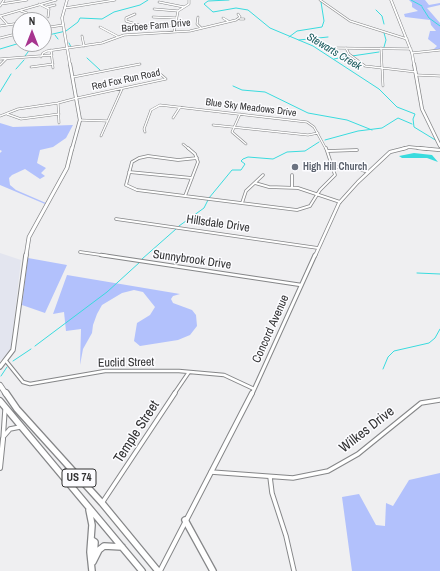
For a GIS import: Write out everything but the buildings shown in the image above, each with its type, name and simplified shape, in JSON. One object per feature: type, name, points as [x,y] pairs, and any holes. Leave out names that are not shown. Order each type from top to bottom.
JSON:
[{"type":"highway","points":[[392,0],[398,12],[396,13],[412,51],[422,109],[440,146]]},
{"type":"highway","name":"US 74","points":[[0,385],[17,408],[102,503],[159,571]]},
{"type":"highway","name":"US 74","points":[[0,401],[20,427],[142,571]]},
{"type":"highway","points":[[87,506],[92,525],[92,569]]},
{"type":"highway","points":[[185,520],[213,571]]},
{"type":"highway","points":[[92,540],[95,542],[92,569]]},
{"type":"highway","points":[[94,556],[104,546],[122,547]]},
{"type":"main road","points":[[0,367],[13,350],[17,334],[29,237],[67,168],[80,120],[62,16],[67,0]]},
{"type":"street","points":[[1,5],[4,0]]},
{"type":"street","points":[[1,5],[27,0]]},
{"type":"street","points":[[7,25],[0,16],[51,0]]},
{"type":"street","points":[[39,4],[56,0]]},
{"type":"street","points":[[65,8],[114,0]]},
{"type":"street","points":[[154,9],[178,11],[190,3],[189,0]]},
{"type":"street","points":[[320,0],[351,22],[407,39]]},
{"type":"street","points":[[159,2],[184,7]]},
{"type":"street","points":[[39,4],[47,7],[55,5]]},
{"type":"street","points":[[47,7],[50,10],[49,12]]},
{"type":"street","points":[[19,10],[24,12]]},
{"type":"street","points":[[174,32],[178,11]]},
{"type":"street","points":[[135,14],[126,18],[126,21],[142,26],[175,25]]},
{"type":"street","points":[[238,14],[241,16],[240,19]]},
{"type":"street","points":[[198,17],[197,24],[202,28]]},
{"type":"street","points":[[153,18],[176,18]]},
{"type":"street","points":[[223,18],[228,22]]},
{"type":"street","name":"Barbee Farm Drive","points":[[52,50],[105,43],[117,36],[174,32],[244,19]]},
{"type":"street","points":[[0,26],[12,24]]},
{"type":"street","points":[[52,27],[63,25]]},
{"type":"street","points":[[100,27],[117,36]]},
{"type":"street","points":[[0,38],[12,35]]},
{"type":"street","points":[[82,36],[84,46]]},
{"type":"street","points":[[337,48],[381,48],[422,52],[440,50]]},
{"type":"street","points":[[346,48],[349,54],[362,64],[416,72]]},
{"type":"street","points":[[381,48],[383,86]]},
{"type":"street","points":[[41,57],[43,53],[46,52]]},
{"type":"street","points":[[51,52],[53,68]]},
{"type":"street","points":[[0,59],[52,56]]},
{"type":"street","points":[[0,65],[7,59]]},
{"type":"street","points":[[31,67],[53,64]]},
{"type":"street","points":[[73,77],[140,64]]},
{"type":"street","name":"Red Fox Run Road","points":[[77,98],[141,83],[166,79],[158,72]]},
{"type":"street","points":[[417,75],[440,76]]},
{"type":"street","points":[[101,136],[122,89]]},
{"type":"street","points":[[0,116],[23,108],[58,103],[77,98]]},
{"type":"street","points":[[58,103],[59,123]]},
{"type":"street","name":"Blue Sky Meadows Drive","points":[[145,132],[144,129],[152,108],[160,105],[307,122],[314,127],[328,151],[334,167]]},
{"type":"street","points":[[173,118],[180,107]]},
{"type":"street","points":[[7,113],[21,119],[59,114]]},
{"type":"street","points":[[240,114],[232,132],[246,144]]},
{"type":"street","points":[[80,120],[108,121]]},
{"type":"street","points":[[213,124],[318,134]]},
{"type":"street","points":[[183,144],[195,154],[197,158],[186,196]]},
{"type":"street","name":"Concord Avenue","points":[[159,571],[254,389],[340,202],[387,154],[398,149],[409,147],[440,150]]},
{"type":"street","points":[[328,151],[357,150]]},
{"type":"street","points":[[197,158],[178,160],[143,157],[132,162],[126,185],[132,190],[302,209],[310,206],[317,194],[335,175],[334,167],[354,167],[368,172]]},
{"type":"street","points":[[129,172],[192,178]]},
{"type":"street","points":[[242,203],[244,194],[263,175]]},
{"type":"street","points":[[292,175],[292,187]]},
{"type":"street","points":[[255,183],[269,187],[292,187],[340,202]]},
{"type":"street","name":"Hillsdale Drive","points":[[116,219],[318,248]]},
{"type":"street","name":"Sunnybrook Drive","points":[[80,252],[301,285]]},
{"type":"street","name":"Euclid Street","points":[[6,361],[23,382],[30,384],[106,371],[189,372],[224,375],[254,389]]},
{"type":"street","name":"Temple Street","points":[[102,503],[189,372]]},
{"type":"street","name":"Wilkes Drive","points":[[210,472],[293,478],[328,470],[358,454],[421,403],[440,400]]},
{"type":"street","points":[[0,468],[5,408]]},
{"type":"street","points":[[3,439],[10,429],[20,427]]},
{"type":"street","points":[[270,477],[272,493],[294,571]]},
{"type":"shaded area","points":[[409,0],[425,0],[429,5],[440,3],[440,5],[427,8],[440,23],[440,49],[433,50],[437,46],[428,39],[430,31],[436,31],[431,25],[430,20],[405,17],[404,14],[418,11],[412,7],[412,3]]},
{"type":"shaded area","points":[[0,123],[13,127],[73,125],[66,138],[53,147],[40,150],[37,163],[46,168],[41,173],[45,176],[40,179],[25,169],[9,178],[10,185],[16,190],[46,203],[45,204],[0,185],[0,153],[2,151],[0,150]]},
{"type":"shaded area","points":[[414,153],[432,155],[438,162],[427,158],[402,158],[399,156]]},
{"type":"shaded area","points":[[0,253],[21,260],[11,347],[8,354],[0,361]]},
{"type":"shaded area","points":[[28,258],[67,265],[45,313],[22,305]]},
{"type":"shaded area","points":[[67,275],[180,294],[173,296],[171,299],[173,303],[192,310],[196,315],[197,326],[190,335],[178,340],[140,346],[134,341],[137,323],[150,315],[155,307],[143,292],[134,290],[122,293],[102,305],[93,325],[92,333],[83,349],[80,365],[81,329],[66,331],[64,312],[53,314]]},
{"type":"shaded area","points":[[440,473],[440,571],[352,571],[342,497],[359,494],[376,525],[385,526],[386,503],[393,506],[409,480]]},
{"type":"waterway","points":[[52,34],[66,31],[78,22],[80,18],[102,19],[114,12],[140,5],[148,0]]},
{"type":"waterway","name":"Stewarts Creek","points":[[229,0],[208,1],[204,4],[213,12],[236,8],[248,10],[270,28],[290,36]]},
{"type":"waterway","points":[[411,0],[422,6]]},
{"type":"waterway","points":[[290,36],[297,31],[322,27],[324,21],[321,2]]},
{"type":"waterway","points":[[422,7],[429,18],[440,26]]},
{"type":"waterway","points":[[376,10],[382,16],[384,24]]},
{"type":"waterway","points":[[384,33],[386,40],[384,47]]},
{"type":"waterway","points":[[55,35],[58,39]]},
{"type":"waterway","name":"Stewarts Creek","points":[[290,36],[313,46],[379,89],[397,107],[415,114],[413,119],[414,127],[437,141]]},
{"type":"waterway","points":[[299,40],[328,37]]},
{"type":"waterway","points":[[69,43],[71,47]]},
{"type":"waterway","points":[[0,49],[12,45]]},
{"type":"waterway","points":[[25,56],[28,52]]},
{"type":"waterway","points":[[352,56],[379,52]]},
{"type":"waterway","points":[[334,59],[349,56]]},
{"type":"waterway","points":[[87,58],[100,70]]},
{"type":"waterway","points":[[16,69],[24,60]]},
{"type":"waterway","points":[[0,92],[11,74]]},
{"type":"waterway","points":[[233,86],[242,90],[265,92],[308,113],[347,120],[371,129]]},
{"type":"waterway","points":[[371,129],[382,128],[398,118],[412,124]]},
{"type":"waterway","points":[[325,140],[358,131],[371,129]]},
{"type":"waterway","points":[[209,198],[232,170],[241,170],[245,164],[241,161],[243,159],[248,157],[273,159],[287,152],[305,151],[319,142]]},
{"type":"waterway","points":[[179,226],[204,208],[208,200]]},
{"type":"waterway","points":[[142,259],[176,229]]},
{"type":"waterway","points":[[35,346],[107,292],[140,262]]},
{"type":"waterway","points":[[417,273],[440,274]]},
{"type":"waterway","points":[[383,369],[388,357],[394,351],[429,343],[435,338],[440,329]]},
{"type":"waterway","points":[[13,361],[31,349]]},
{"type":"waterway","points":[[1,376],[7,367]]},
{"type":"place","name":"High Hill Church","points":[[295,167]]}]
